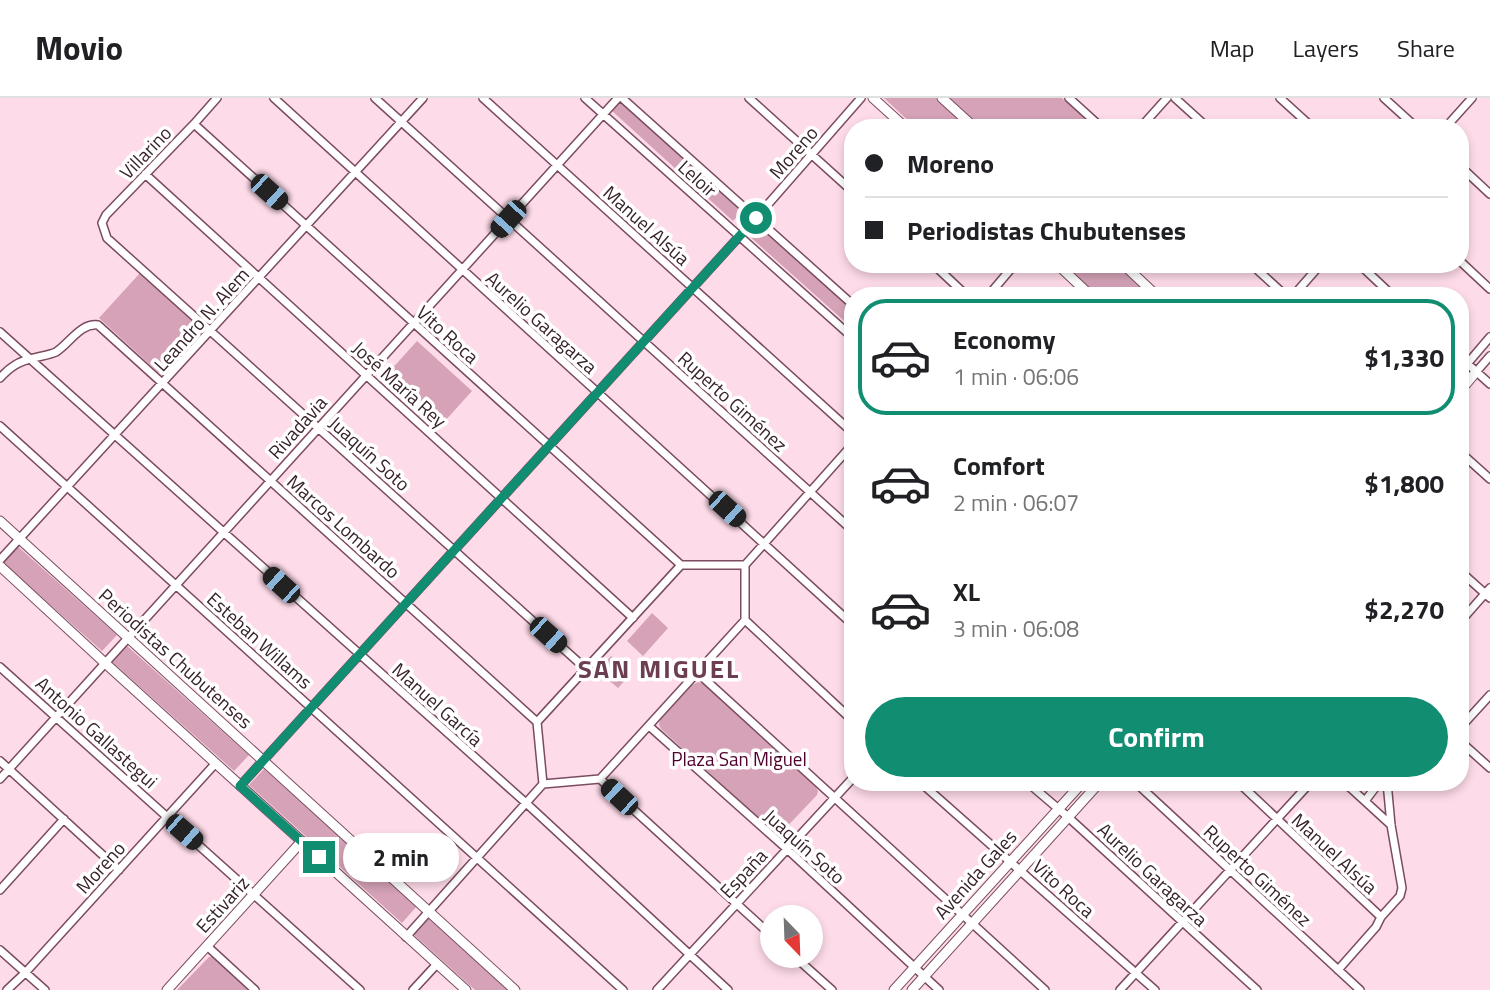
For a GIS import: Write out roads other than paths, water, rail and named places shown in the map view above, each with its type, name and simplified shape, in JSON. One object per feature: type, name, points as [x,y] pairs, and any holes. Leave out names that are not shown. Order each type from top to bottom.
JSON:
[{"type":"street","name":"Villarino","points":[[104,231],[102,223],[106,215],[217,98]]},
{"type":"street","name":"Aurelio Garagarza","points":[[274,98],[844,617]]},
{"type":"street","name":"Ruperto Giménez","points":[[375,98],[844,523]]},
{"type":"street","name":"Leandro N. Alem","points":[[0,560],[424,98]]},
{"type":"street","name":"Manuel Alsúa","points":[[483,98],[844,425]]},
{"type":"street","name":"Leloir","points":[[585,98],[844,330]]},
{"type":"street","name":"Rivadavia","points":[[0,779],[620,98]]},
{"type":"street","name":"Leloir","points":[[620,98],[844,297]]},
{"type":"street","points":[[749,98],[844,184]]},
{"type":"street","name":"Moreno","points":[[240,786],[756,218],[861,98]]},
{"type":"street","points":[[873,98],[896,119]]},
{"type":"street","points":[[942,98],[965,119]]},
{"type":"street","points":[[1069,98],[1091,119]]},
{"type":"street","points":[[1148,119],[1167,98]]},
{"type":"street","points":[[1175,98],[1198,119]]},
{"type":"street","points":[[1280,98],[1302,119]]},
{"type":"street","points":[[1384,98],[1407,119]]},
{"type":"street","points":[[1453,119],[1472,98]]},
{"type":"street","name":"Vito Roca","points":[[194,124],[681,565]]},
{"type":"street","name":"José María Rey","points":[[145,174],[633,618]]},
{"type":"street","points":[[1469,174],[1490,194]]},
{"type":"street","name":"Juaquín Soto","points":[[104,231],[107,238],[586,669]]},
{"type":"street","points":[[1469,269],[1490,289]]},
{"type":"street","points":[[943,273],[957,287]]},
{"type":"street","points":[[996,287],[1007,273]]},
{"type":"street","points":[[1067,273],[1081,287]]},
{"type":"street","points":[[1133,273],[1147,287]]},
{"type":"street","points":[[1261,273],[1276,287]]},
{"type":"street","points":[[1301,287],[1313,273]]},
{"type":"street","points":[[1369,273],[1383,287]]},
{"type":"street","name":"Marcos Lombardo","points":[[30,359],[52,354],[83,328],[92,324],[98,325],[537,722]]},
{"type":"street","name":"Manuel García","points":[[0,332],[526,803],[728,990]]},
{"type":"street","points":[[1469,362],[1490,337]]},
{"type":"street","points":[[1469,380],[1490,356]]},
{"type":"street","points":[[0,378],[16,363],[30,359]]},
{"type":"street","points":[[1469,366],[1490,384]]},
{"type":"street","name":"Esteban Willams","points":[[0,426],[623,990]]},
{"type":"street","points":[[406,937],[542,785],[600,779],[698,673],[745,620],[745,565],[844,454]]},
{"type":"street","points":[[1469,460],[1490,479]]},
{"type":"street","name":"Periodistas Chubutenses","points":[[0,521],[515,990]]},
{"type":"street","points":[[542,785],[537,722],[681,565],[745,565]]},
{"type":"street","points":[[0,566],[466,990]]},
{"type":"street","points":[[1469,578],[1488,593],[1469,613]]},
{"type":"street","points":[[745,620],[844,713]]},
{"type":"street","name":"Antonio Gallastegui","points":[[0,667],[360,990]]},
{"type":"street","points":[[698,673],[1045,990]]},
{"type":"street","points":[[1469,718],[1490,695]]},
{"type":"street","name":"Juaquín Soto","points":[[649,726],[939,990]]},
{"type":"street","points":[[1469,749],[1490,768]]},
{"type":"street","points":[[0,761],[119,870]]},
{"type":"street","name":"Moreno","points":[[8,990],[215,764]]},
{"type":"street","points":[[600,779],[760,925]]},
{"type":"street","name":"España","points":[[657,990],[844,787]]},
{"type":"street","name":"Vito Roca","points":[[930,791],[1155,990]]},
{"type":"street","name":"Aurelio Garagarza","points":[[1037,791],[1257,990]]},
{"type":"street","name":"Avenida Gales","points":[[894,990],[1075,791]]},
{"type":"street","name":"Avenida Gales","points":[[912,990],[1092,791]]},
{"type":"street","name":"Ruperto Giménez","points":[[1145,791],[1360,990]]},
{"type":"street","name":"Manuel Alsúa","points":[[1247,791],[1381,917]]},
{"type":"street","points":[[1120,990],[1303,791]]},
{"type":"street","points":[[1353,791],[1391,825]]},
{"type":"street","points":[[1364,801],[1372,791]]},
{"type":"street","points":[[1338,970],[1400,896],[1402,888],[1391,825],[1388,791]]},
{"type":"street","points":[[0,890],[64,819]]},
{"type":"street","name":"Estivariz","points":[[167,990],[302,841]]},
{"type":"street","points":[[207,946],[255,990]]},
{"type":"street","points":[[0,950],[44,990]]},
{"type":"street","points":[[413,990],[437,964]]},
{"type":"street","points":[[807,968],[832,990]]},
{"type":"district","name":"SAN MIGUEL","points":[[659,668]]},
{"type":"park label","name":"Plaza San Miguel","points":[[739,758]]}]
